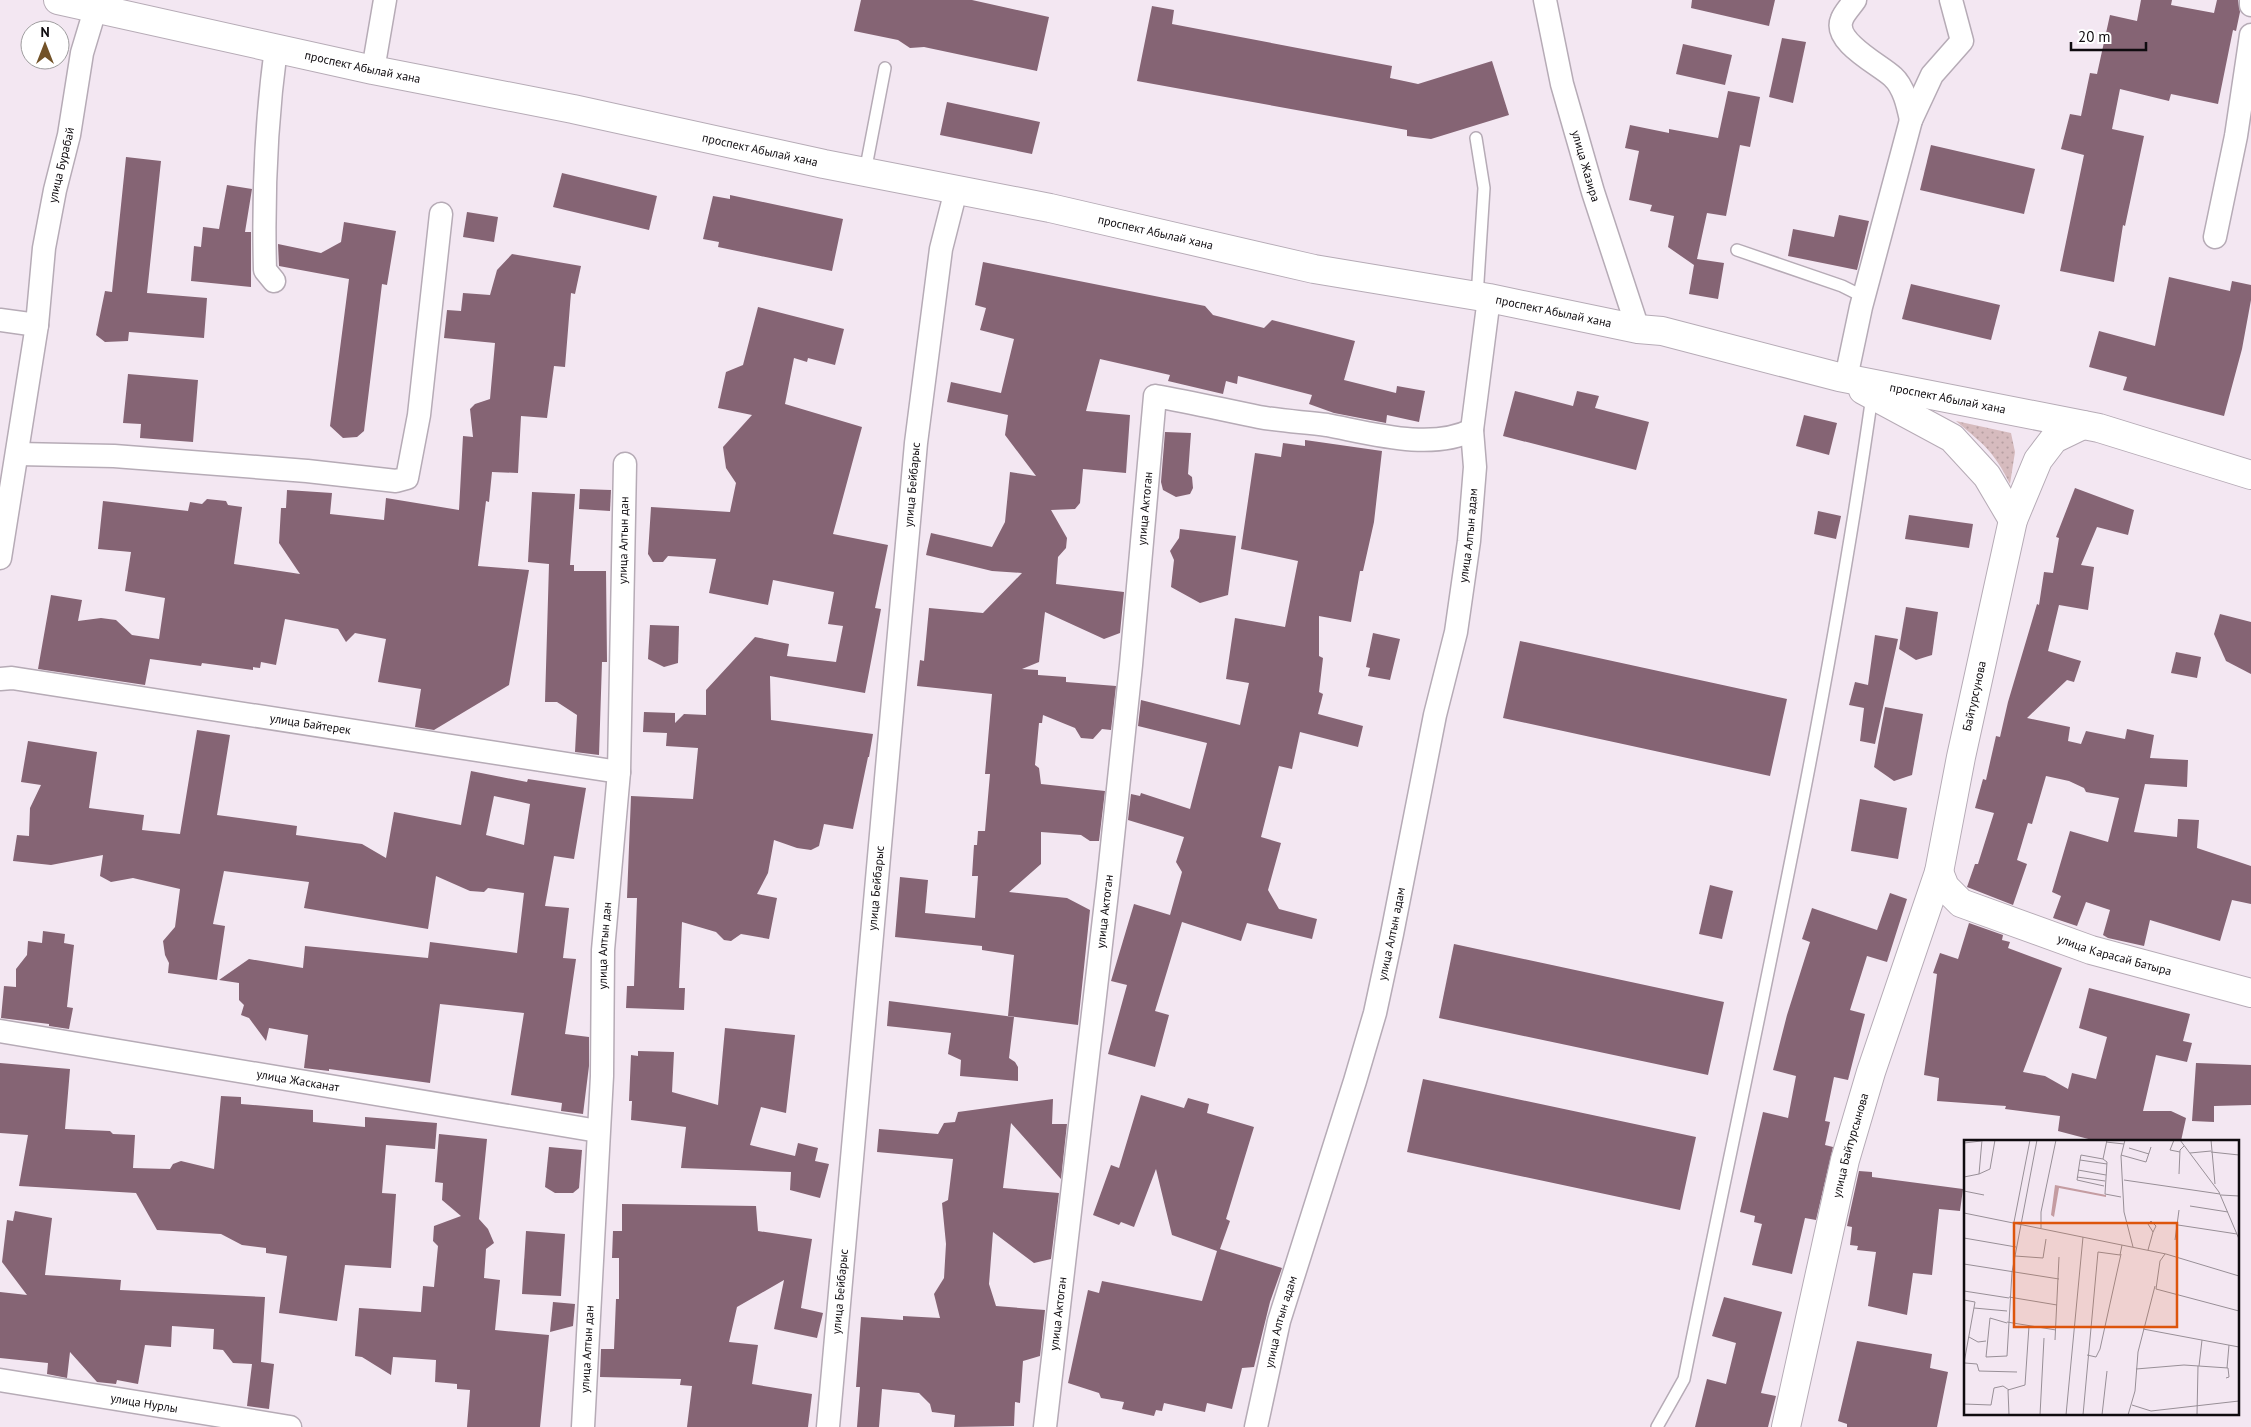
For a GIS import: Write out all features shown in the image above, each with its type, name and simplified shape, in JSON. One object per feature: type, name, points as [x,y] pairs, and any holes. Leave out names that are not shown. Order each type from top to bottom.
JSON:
[{"type":"main road","name":"проспект Абылай хана","points":[[58,0],[97,4],[372,70],[573,109],[865,172],[1050,208],[1314,269],[1483,298],[1638,329],[1662,331],[1842,377],[2083,425],[2251,475]]},
{"type":"main road","points":[[1842,377],[1952,438],[1987,476],[2013,520]]},
{"type":"main road","name":"Байтурсунова","points":[[1939,872],[1961,757],[2013,520],[2038,460],[2054,439],[2083,425]]},
{"type":"main road","name":"улица Карасай Батыра","points":[[1939,872],[1945,887],[1961,903],[2092,950],[2251,993]]},
{"type":"main road","name":"улица Байтурсынова","points":[[1786,1427],[1845,1160],[1871,1072],[1939,872]]},
{"type":"main road","points":[[1920,928],[1941,916],[1980,910]]},
{"type":"street","points":[[372,70],[385,0]]},
{"type":"street","name":"улица Жазира","points":[[1545,0],[1562,84],[1593,192],[1638,329]]},
{"type":"street","points":[[1855,0],[1841,20],[1842,31],[1861,54],[1894,77],[1907,104],[1911,120]]},
{"type":"street","points":[[1842,377],[1911,120],[1932,76],[1962,41],[1951,0]]},
{"type":"street","points":[[2251,0],[2251,5]]},
{"type":"street","name":"улица Бурабай","points":[[0,558],[37,325],[44,248],[55,190],[69,135],[82,53],[97,4]]},
{"type":"street","points":[[2215,238],[2236,136],[2251,35]]},
{"type":"street","points":[[274,281],[265,270],[264,240],[267,137],[276,48]]},
{"type":"street","name":"улица Бейбарыс","points":[[828,1427],[888,746],[916,453],[941,249],[956,190]]},
{"type":"street","points":[[18,454],[114,456],[297,470],[396,481],[408,478],[420,415],[441,214]]},
{"type":"street","name":"улица Алтын адам","points":[[1256,1427],[1279,1320],[1375,1013],[1435,715],[1456,632],[1469,541],[1474,467],[1472,430],[1483,298]]},
{"type":"street","points":[[0,320],[37,325]]},
{"type":"street","name":"улица Актоган","points":[[1045,1427],[1109,875],[1131,665],[1155,396],[1203,404],[1260,417],[1325,425],[1404,439],[1459,437],[1472,430]]},
{"type":"street","name":"улица Алтын дан","points":[[583,1427],[602,1076],[603,950],[619,772],[625,464]]},
{"type":"street","name":"улица Байтерек","points":[[0,679],[12,678],[619,772]]},
{"type":"street","name":"улица Жасканат","points":[[0,1031],[598,1131]]},
{"type":"street","name":"улица Нурлы","points":[[0,1380],[214,1421],[290,1427]]},
{"type":"lane","points":[[865,172],[885,68]]},
{"type":"lane","points":[[1476,138],[1484,188],[1483,298]]},
{"type":"lane","points":[[1737,250],[1834,283],[1864,298]]},
{"type":"lane","points":[[1657,1427],[1684,1379],[1770,971],[1853,535],[1873,395]]},
{"type":"shaded area","points":[[1956,421],[2011,433],[2015,452],[2010,484],[1993,455]]},
{"type":"building","points":[[861,0],[972,0],[1049,17],[1037,71],[924,47],[910,48],[898,40],[854,31]]},
{"type":"building","points":[[1692,0],[1775,0],[1769,26],[1691,8]]},
{"type":"building","points":[[2141,0],[2172,0],[2171,5],[2214,13],[2217,0],[2238,0],[2240,12],[2236,31],[2233,30],[2218,104],[2171,94],[2169,101],[2120,89],[2112,129],[2144,136],[2125,226],[2123,225],[2114,282],[2060,271],[2084,155],[2061,149],[2070,114],[2081,116],[2090,73],[2097,74],[2110,15],[2137,21]]},
{"type":"building","points":[[1152,6],[1174,10],[1172,24],[1392,66],[1390,78],[1418,84],[1492,61],[1509,115],[1431,139],[1407,136],[1407,130],[1137,81]]},
{"type":"building","points":[[1782,38],[1806,42],[1793,103],[1769,97]]},
{"type":"building","points":[[1683,44],[1732,55],[1725,85],[1676,74]]},
{"type":"building","points":[[1728,91],[1760,97],[1750,147],[1740,145],[1726,216],[1707,213],[1697,259],[1724,263],[1718,299],[1689,294],[1694,265],[1668,247],[1674,216],[1650,211],[1652,205],[1629,200],[1639,151],[1625,148],[1630,125],[1669,133],[1669,129],[1718,138]]},
{"type":"building","points":[[947,102],[1040,122],[1032,154],[940,135]]},
{"type":"building","points":[[1931,145],[2035,169],[2024,214],[1920,190]]},
{"type":"building","points":[[126,157],[161,161],[147,293],[207,298],[204,338],[129,332],[128,341],[105,342],[96,335],[105,291],[112,292]]},
{"type":"building","points":[[562,173],[657,196],[649,230],[553,207]]},
{"type":"building","points":[[227,185],[252,189],[245,232],[251,232],[251,287],[191,281],[194,246],[201,247],[203,227],[219,229]]},
{"type":"building","points":[[730,195],[843,219],[832,271],[718,247],[719,242],[703,239],[713,196],[730,199]]},
{"type":"building","points":[[467,212],[498,217],[494,242],[463,237]]},
{"type":"building","points":[[1839,215],[1869,221],[1857,270],[1788,256],[1793,229],[1834,237]]},
{"type":"building","points":[[344,222],[396,231],[387,285],[382,284],[364,431],[357,437],[343,438],[330,426],[349,279],[279,266],[278,244],[321,253],[341,242]]},
{"type":"building","points":[[512,254],[581,266],[575,294],[571,293],[565,367],[554,366],[547,418],[521,416],[518,473],[492,472],[489,502],[486,501],[478,566],[529,570],[509,685],[434,730],[415,727],[421,689],[378,682],[386,639],[355,633],[346,642],[338,629],[285,619],[276,665],[261,662],[260,668],[253,667],[253,670],[202,663],[201,666],[150,659],[145,685],[38,669],[51,595],[82,600],[78,621],[101,618],[116,620],[132,635],[159,639],[165,598],[125,591],[131,552],[98,549],[103,501],[188,511],[190,502],[202,504],[207,499],[226,501],[228,505],[242,507],[234,564],[300,574],[279,543],[281,508],[286,508],[287,490],[332,493],[330,514],[384,520],[386,498],[459,510],[463,436],[473,437],[470,409],[475,404],[490,399],[495,343],[444,338],[447,310],[461,311],[463,293],[490,295],[497,270]]},
{"type":"building","points":[[983,262],[1205,306],[1213,315],[1264,328],[1272,320],[1355,341],[1344,380],[1396,393],[1397,386],[1425,391],[1419,422],[1387,415],[1386,423],[1334,413],[1309,404],[1312,395],[1238,376],[1237,384],[1226,381],[1223,394],[1168,381],[1170,375],[1100,359],[1086,411],[1130,415],[1126,473],[1083,469],[1080,503],[1075,509],[1051,510],[1067,538],[1066,548],[1058,557],[1056,584],[1124,592],[1120,633],[1104,639],[1045,612],[1039,662],[1022,669],[1038,670],[1038,675],[1066,677],[1066,682],[1116,686],[1111,730],[1102,729],[1093,739],[1081,738],[1075,728],[1043,715],[1042,723],[1039,723],[1035,765],[1039,768],[1041,784],[1105,791],[1099,841],[1090,841],[1081,835],[1041,832],[1041,864],[1009,892],[1067,898],[1090,910],[1078,1025],[1008,1016],[1014,955],[982,950],[982,946],[895,937],[900,877],[928,880],[925,913],[975,918],[978,876],[972,876],[974,845],[977,845],[978,831],[985,831],[990,774],[985,774],[992,694],[917,686],[920,660],[924,661],[929,608],[983,613],[1022,573],[992,571],[926,555],[931,533],[992,547],[1005,522],[1010,472],[1036,476],[1005,435],[1008,415],[947,402],[951,382],[1001,393],[1014,339],[980,330],[986,308],[975,305]]},
{"type":"building","points":[[2169,277],[2230,291],[2232,281],[2251,285],[2251,300],[2242,349],[2224,416],[2123,390],[2127,377],[2089,367],[2099,331],[2155,346]]},
{"type":"building","points":[[1911,284],[2000,305],[1991,340],[1902,319]]},
{"type":"building","points":[[758,307],[844,329],[835,365],[808,358],[807,362],[794,358],[785,404],[862,427],[833,534],[888,545],[875,608],[881,609],[865,693],[770,676],[771,720],[873,734],[869,757],[853,829],[824,824],[819,846],[811,850],[797,848],[774,840],[768,873],[757,894],[777,898],[769,939],[741,934],[731,941],[724,940],[716,932],[682,922],[679,988],[685,988],[684,1010],[626,1008],[627,986],[634,986],[637,898],[627,898],[631,796],[693,799],[698,748],[666,746],[667,733],[643,732],[644,712],[675,713],[675,723],[684,714],[706,715],[706,690],[755,637],[789,644],[787,656],[836,662],[843,626],[828,624],[834,592],[773,580],[768,605],[709,593],[716,559],[668,556],[663,562],[653,562],[648,554],[651,507],[730,512],[736,483],[726,468],[723,447],[752,415],[718,408],[726,372],[743,365]]},
{"type":"building","points":[[128,374],[198,380],[193,442],[140,438],[141,424],[123,423]]},
{"type":"building","points":[[1515,391],[1573,406],[1577,391],[1599,396],[1595,408],[1649,422],[1636,470],[1503,436]]},
{"type":"building","points":[[1804,415],[1837,423],[1829,455],[1796,446]]},
{"type":"building","points":[[1165,432],[1191,433],[1188,474],[1192,477],[1193,488],[1190,494],[1176,497],[1163,490],[1161,482]]},
{"type":"building","points":[[1305,440],[1382,451],[1374,522],[1363,571],[1360,571],[1351,622],[1319,616],[1319,656],[1323,658],[1319,692],[1323,694],[1318,714],[1363,726],[1358,747],[1300,732],[1292,769],[1279,766],[1261,837],[1281,843],[1268,890],[1279,909],[1317,919],[1312,939],[1247,923],[1241,941],[1182,922],[1155,1011],[1169,1015],[1155,1067],[1108,1054],[1127,985],[1111,981],[1134,904],[1170,915],[1182,872],[1176,862],[1184,837],[1128,820],[1131,794],[1140,796],[1141,793],[1190,809],[1207,743],[1138,726],[1141,700],[1240,725],[1249,683],[1226,679],[1235,618],[1285,627],[1298,561],[1241,549],[1255,453],[1281,457],[1283,443],[1305,446]]},
{"type":"building","points":[[2075,488],[2134,510],[2128,535],[2097,527],[2081,565],[2094,567],[2088,610],[2059,605],[2048,651],[2081,661],[2074,682],[2067,680],[2027,718],[2070,727],[2068,741],[2081,744],[2086,731],[2125,739],[2127,729],[2154,735],[2150,758],[2188,760],[2187,787],[2145,784],[2134,832],[2177,837],[2178,819],[2199,820],[2197,848],[2251,866],[2251,904],[2232,900],[2220,941],[2150,920],[2144,946],[2108,938],[2103,935],[2110,910],[2086,902],[2077,926],[2053,918],[2061,896],[2052,892],[2070,831],[2108,842],[2119,798],[2086,792],[2084,788],[2069,781],[2046,776],[2032,824],[2028,823],[2017,860],[2027,864],[2013,905],[1967,887],[1975,864],[1978,864],[1994,813],[1975,808],[1983,779],[1986,780],[1996,736],[2000,737],[2008,702],[2037,604],[2039,605],[2044,572],[2053,573],[2059,538],[2056,537]]},
{"type":"building","points":[[580,489],[611,490],[610,511],[579,509]]},
{"type":"building","points":[[532,492],[575,494],[570,565],[574,565],[574,571],[606,571],[607,662],[602,662],[599,755],[575,752],[577,715],[557,702],[545,702],[549,564],[528,562]]},
{"type":"building","points":[[1818,511],[1841,516],[1836,539],[1814,534]]},
{"type":"building","points":[[1909,515],[1973,524],[1969,548],[1905,539]]},
{"type":"building","points":[[1180,529],[1236,536],[1228,595],[1200,603],[1171,587],[1174,560],[1170,551],[1179,538]]},
{"type":"building","points":[[1906,607],[1938,612],[1932,655],[1916,660],[1899,649]]},
{"type":"building","points":[[2220,614],[2251,622],[2251,674],[2226,661],[2214,634]]},
{"type":"building","points":[[650,625],[679,626],[678,663],[664,667],[648,659]]},
{"type":"building","points":[[1373,633],[1400,639],[1390,680],[1368,676],[1370,668],[1366,667]]},
{"type":"building","points":[[1875,635],[1898,639],[1875,744],[1860,741],[1864,708],[1849,705],[1855,682],[1868,685]]},
{"type":"building","points":[[1520,641],[1787,699],[1770,776],[1503,718]]},
{"type":"building","points":[[2176,652],[2201,657],[2197,678],[2171,673]]},
{"type":"building","points":[[1885,707],[1923,714],[1912,775],[1894,781],[1874,767]]},
{"type":"building","points":[[197,730],[230,735],[217,815],[297,826],[296,835],[362,844],[386,858],[394,812],[461,825],[471,771],[527,782],[528,779],[586,788],[574,859],[554,856],[545,906],[569,908],[563,958],[576,959],[565,1034],[589,1037],[589,1066],[583,1114],[561,1111],[562,1103],[511,1095],[524,1013],[440,1004],[430,1083],[329,1069],[329,1071],[304,1068],[308,1035],[269,1028],[266,1041],[249,1018],[241,1015],[244,1005],[239,1000],[239,983],[219,980],[249,959],[303,968],[305,946],[428,958],[430,942],[517,953],[524,893],[488,888],[484,892],[470,891],[436,876],[428,929],[304,908],[309,882],[224,871],[213,924],[225,926],[217,980],[168,973],[169,963],[165,955],[163,941],[175,927],[180,889],[133,878],[111,882],[100,876],[103,855],[51,865],[13,861],[17,835],[29,836],[30,808],[41,785],[21,782],[28,741],[97,752],[89,808],[144,815],[142,830],[180,834]],"holes":[[[494,796],[530,804],[524,845],[486,835]]]},
{"type":"building","points":[[1860,799],[1907,808],[1898,859],[1851,851]]},
{"type":"building","points":[[1710,885],[1733,891],[1722,939],[1699,934]]},
{"type":"building","points":[[1890,893],[1907,899],[1887,962],[1867,956],[1850,1010],[1865,1014],[1848,1080],[1834,1077],[1825,1121],[1830,1122],[1825,1145],[1833,1147],[1816,1220],[1805,1218],[1792,1274],[1752,1265],[1762,1224],[1754,1222],[1755,1216],[1740,1212],[1763,1112],[1788,1118],[1796,1076],[1773,1070],[1787,1015],[1810,942],[1802,939],[1812,908],[1877,930]]},
{"type":"building","points":[[1969,923],[2003,935],[2002,940],[2010,942],[2008,948],[2062,968],[2023,1072],[2045,1076],[2068,1089],[2072,1073],[2096,1079],[2107,1037],[2079,1028],[2089,988],[2190,1014],[2183,1041],[2192,1043],[2187,1062],[2156,1055],[2143,1111],[2171,1111],[2186,1118],[2181,1140],[2092,1140],[2058,1131],[2060,1116],[2005,1109],[2006,1106],[1937,1101],[1939,1078],[1924,1075],[1937,974],[1933,973],[1940,953],[1958,959]]},
{"type":"building","points":[[43,931],[65,934],[64,943],[74,945],[67,1007],[73,1008],[69,1029],[49,1026],[49,1024],[1,1018],[4,986],[16,987],[16,969],[27,955],[28,941],[42,943]]},
{"type":"building","points":[[1454,944],[1724,1002],[1708,1075],[1439,1018]]},
{"type":"building","points":[[889,1001],[1014,1017],[1009,1058],[1018,1067],[1018,1081],[960,1076],[961,1060],[948,1054],[951,1033],[887,1026]]},
{"type":"building","points":[[725,1028],[795,1035],[786,1113],[761,1107],[750,1145],[795,1156],[798,1143],[818,1148],[815,1161],[829,1164],[820,1198],[790,1190],[791,1172],[681,1168],[686,1127],[631,1120],[632,1101],[629,1101],[631,1055],[638,1056],[638,1051],[674,1052],[672,1092],[718,1105]]},
{"type":"building","points":[[0,1063],[70,1069],[65,1129],[110,1131],[113,1134],[135,1135],[133,1168],[170,1169],[173,1164],[181,1161],[214,1169],[221,1096],[241,1097],[241,1104],[313,1110],[313,1122],[365,1127],[365,1117],[437,1123],[435,1149],[386,1145],[382,1193],[396,1194],[391,1268],[345,1265],[337,1321],[279,1313],[287,1256],[266,1253],[266,1248],[242,1245],[221,1234],[157,1230],[136,1193],[19,1186],[28,1135],[0,1133]]},
{"type":"building","points":[[2196,1063],[2251,1065],[2251,1105],[2214,1106],[2214,1122],[2192,1121]]},
{"type":"building","points":[[1423,1079],[1696,1137],[1680,1210],[1407,1152]]},
{"type":"building","points":[[1141,1095],[1184,1108],[1188,1098],[1209,1104],[1207,1113],[1254,1127],[1226,1219],[1230,1221],[1220,1249],[1282,1268],[1270,1302],[1254,1367],[1242,1368],[1232,1409],[1207,1403],[1205,1412],[1164,1403],[1162,1411],[1156,1410],[1154,1416],[1122,1409],[1124,1402],[1101,1398],[1099,1393],[1068,1383],[1088,1290],[1099,1293],[1102,1281],[1202,1301],[1217,1251],[1172,1235],[1156,1169],[1134,1227],[1121,1222],[1119,1225],[1093,1215],[1111,1165],[1119,1168]]},
{"type":"building","points":[[1053,1099],[1052,1124],[1067,1124],[1061,1179],[1011,1123],[1003,1188],[1059,1193],[1051,1259],[1034,1263],[993,1232],[989,1284],[996,1306],[1045,1310],[1040,1356],[1023,1361],[1020,1403],[1015,1402],[1014,1426],[954,1427],[955,1415],[932,1412],[930,1404],[919,1393],[882,1389],[879,1427],[857,1427],[860,1387],[856,1387],[861,1317],[903,1320],[903,1316],[940,1318],[934,1294],[944,1278],[946,1244],[942,1203],[948,1200],[953,1159],[877,1152],[879,1129],[938,1134],[944,1123],[955,1122],[958,1112]]},
{"type":"building","points":[[439,1134],[487,1139],[479,1219],[488,1229],[494,1243],[486,1249],[484,1278],[500,1280],[495,1330],[549,1335],[540,1427],[467,1427],[470,1390],[457,1389],[457,1384],[435,1382],[436,1360],[393,1357],[391,1375],[362,1357],[355,1356],[359,1308],[421,1312],[423,1286],[434,1287],[438,1246],[433,1241],[434,1226],[461,1216],[442,1200],[443,1183],[435,1182]]},
{"type":"building","points":[[549,1147],[582,1150],[579,1188],[573,1193],[555,1193],[545,1187]]},
{"type":"building","points":[[1859,1171],[1872,1172],[1872,1177],[1963,1189],[1960,1211],[1939,1209],[1932,1275],[1913,1273],[1907,1315],[1868,1306],[1876,1252],[1857,1250],[1858,1246],[1850,1245],[1852,1227],[1847,1226]]},
{"type":"building","points":[[622,1204],[756,1206],[758,1231],[812,1239],[801,1308],[823,1313],[817,1338],[774,1329],[784,1280],[737,1307],[729,1342],[758,1345],[752,1384],[812,1394],[808,1427],[687,1427],[692,1386],[680,1385],[681,1379],[600,1377],[601,1349],[614,1349],[616,1299],[619,1299],[619,1258],[612,1258],[613,1231],[622,1231]]},
{"type":"building","points":[[15,1211],[52,1218],[45,1275],[121,1280],[120,1290],[265,1297],[261,1362],[274,1364],[269,1409],[247,1406],[252,1364],[233,1363],[223,1350],[213,1349],[214,1329],[172,1326],[171,1347],[145,1345],[138,1384],[117,1380],[116,1384],[97,1382],[70,1352],[67,1378],[47,1374],[48,1363],[0,1358],[0,1292],[27,1295],[2,1262],[7,1220],[13,1221]]},
{"type":"building","points":[[526,1231],[565,1234],[561,1296],[522,1294]]},
{"type":"building","points":[[1724,1297],[1782,1312],[1761,1393],[1776,1396],[1768,1427],[1695,1427],[1707,1379],[1726,1384],[1736,1343],[1712,1336]]},
{"type":"building","points":[[553,1302],[575,1304],[573,1326],[550,1332]]},
{"type":"building","points":[[1857,1341],[1932,1354],[1930,1368],[1948,1372],[1937,1427],[1847,1427],[1847,1424],[1838,1421]]}]
